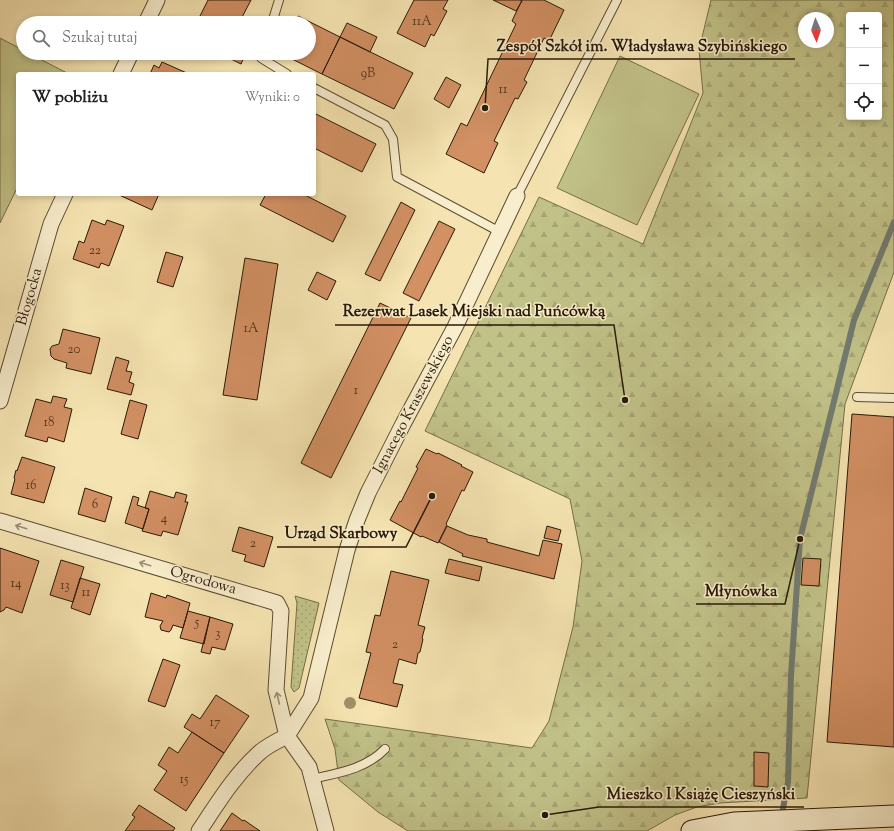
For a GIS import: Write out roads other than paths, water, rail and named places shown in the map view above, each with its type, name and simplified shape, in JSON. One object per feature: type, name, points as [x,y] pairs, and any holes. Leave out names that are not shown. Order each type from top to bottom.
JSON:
[{"type":"street","points":[[149,16],[157,0]]},
{"type":"street","points":[[122,72],[128,60]]},
{"type":"street","name":"Błogocka","points":[[0,401],[51,224],[64,196]]},
{"type":"street","name":"Ignacego Kraszewskiego","points":[[287,736],[311,698],[347,550],[363,506],[403,424],[455,327],[518,196]]},
{"type":"street","name":"Ogrodowa","points":[[0,521],[277,602],[281,611],[276,690],[287,736]]},
{"type":"street","points":[[199,831],[238,774],[258,753],[272,743],[287,736],[309,767],[326,831]]},
{"type":"street","points":[[692,831],[734,823],[894,816]]},
{"type":"lane","points":[[274,16],[279,0]]},
{"type":"lane","name":"Ignacego Kraszewskiego","points":[[518,196],[617,0]]},
{"type":"lane","points":[[264,60],[284,72]]},
{"type":"lane","points":[[316,89],[385,125],[393,138],[397,177],[500,232]]},
{"type":"lane","points":[[857,397],[894,398]]},
{"type":"lane","points":[[312,779],[345,772],[366,764],[378,756],[384,749]]},
{"type":"waterway","points":[[781,819],[788,782],[791,675],[800,539],[854,320],[894,222]]},
{"type":"place","name":"Zespół Szkół im. Władysława Szybińskiego","points":[[485,108]]},
{"type":"place","name":"Rezerwat Lasek Miejski nad Puńcówką","points":[[625,400]]},
{"type":"place","name":"Urząd Skarbowy","points":[[432,496]]},
{"type":"place","name":"Młynówka","points":[[800,539]]},
{"type":"place","name":"Mieszko I Książę Cieszyński","points":[[545,815]]}]
